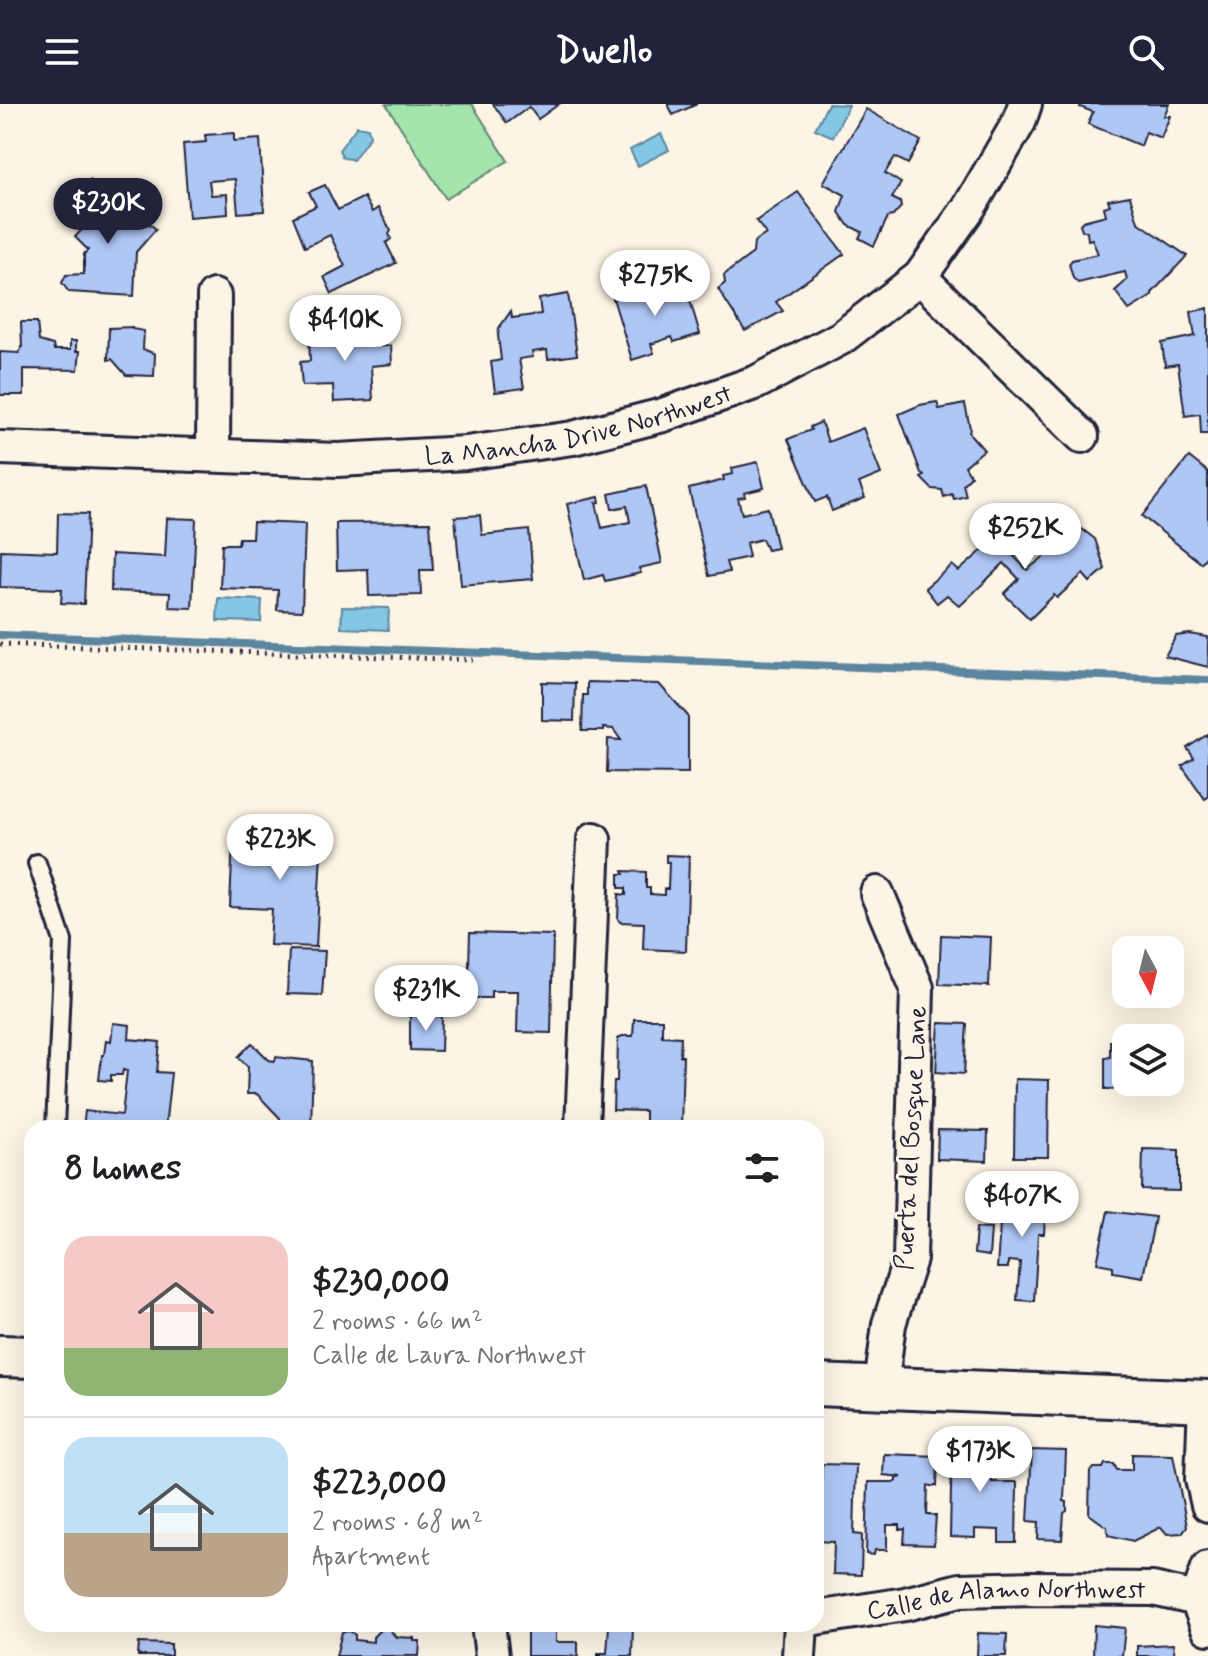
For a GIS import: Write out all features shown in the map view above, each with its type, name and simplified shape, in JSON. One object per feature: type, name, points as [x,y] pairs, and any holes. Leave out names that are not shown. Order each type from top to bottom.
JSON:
[{"type":"street","name":"La Mancha Drive Northwest","points":[[0,448],[338,460],[466,453],[573,438],[663,415],[757,382],[841,338],[920,277],[970,206],[1019,122],[1025,104]]},
{"type":"street","points":[[920,277],[1082,436]]},
{"type":"street","points":[[213,455],[214,296]]},
{"type":"street","points":[[582,1120],[594,839]]},
{"type":"street","name":"Puerta del Bosque Lane","points":[[877,893],[917,988],[910,1259],[889,1324],[881,1387]]},
{"type":"street","points":[[0,1356],[24,1357]]},
{"type":"street","points":[[824,1385],[1207,1401],[1202,1479],[1208,1505]]},
{"type":"street","points":[[1203,1614],[1208,1568]]},
{"type":"street","name":"Calle de Alamo Northwest","points":[[824,1617],[905,1604],[960,1590],[1033,1588],[1153,1589],[1203,1614]]},
{"type":"street","points":[[489,1632],[492,1656]]},
{"type":"street","points":[[799,1656],[800,1632]]},
{"type":"lane","points":[[37,863],[63,941],[55,1120]]},
{"type":"path","points":[[0,644],[473,660]]},
{"type":"green space","points":[[386,104],[472,104],[508,161],[446,199]]},
{"type":"water","points":[[828,104],[849,105],[833,137],[815,129]]},
{"type":"water","points":[[357,126],[368,128],[370,136],[353,160],[344,158],[339,150]]},
{"type":"water","points":[[661,134],[669,150],[638,166],[630,150]]},
{"type":"water","points":[[218,598],[262,600],[261,622],[217,621]]},
{"type":"water","points":[[342,607],[389,608],[388,630],[341,628]]},
{"type":"building","points":[[493,104],[559,104],[538,119],[529,107],[507,123]]},
{"type":"building","points":[[668,104],[697,104],[673,115]]},
{"type":"building","points":[[1082,104],[1169,104],[1164,116],[1170,116],[1161,138],[1146,132],[1141,146],[1088,124],[1093,112],[1080,107]]},
{"type":"building","points":[[866,109],[921,141],[908,164],[895,157],[885,173],[901,183],[892,198],[900,202],[901,207],[888,217],[874,246],[859,238],[862,232],[848,225],[839,212],[845,195],[823,183]]},
{"type":"building","points":[[234,133],[234,141],[260,139],[264,211],[238,213],[235,179],[209,181],[211,195],[227,194],[228,214],[189,217],[183,144],[206,142],[205,135]]},
{"type":"building","points":[[90,180],[116,202],[100,221],[108,227],[127,205],[156,229],[136,252],[134,296],[69,292],[62,283],[66,275],[84,274],[84,254],[88,250],[75,237],[91,220],[71,202]]},
{"type":"building","points":[[325,185],[338,210],[364,197],[372,212],[378,208],[391,231],[391,239],[386,243],[396,263],[332,294],[324,277],[345,266],[330,235],[305,247],[293,217],[316,206],[309,192]]},
{"type":"building","points":[[798,192],[844,254],[776,302],[783,311],[745,331],[718,289],[725,283],[724,275],[753,253],[754,242],[766,234],[756,221]]},
{"type":"building","points":[[1130,196],[1138,222],[1187,256],[1152,296],[1129,310],[1115,291],[1127,280],[1125,272],[1078,283],[1069,264],[1072,260],[1098,254],[1092,239],[1088,240],[1087,232],[1082,230],[1080,224],[1106,215],[1104,207],[1110,205],[1108,200]]},
{"type":"building","points":[[658,287],[660,295],[686,287],[700,334],[674,342],[672,337],[651,344],[654,353],[632,360],[612,295]]},
{"type":"building","points":[[568,294],[577,355],[548,359],[547,350],[532,352],[533,357],[519,359],[524,388],[495,392],[491,362],[501,360],[499,328],[511,311],[512,318],[541,314],[539,299]]},
{"type":"building","points":[[1208,308],[1208,434],[1201,434],[1200,414],[1185,416],[1178,364],[1165,366],[1162,343],[1195,336],[1191,312]]},
{"type":"building","points":[[21,322],[37,322],[39,341],[53,345],[54,350],[70,350],[70,341],[76,341],[76,351],[80,351],[78,370],[24,369],[24,395],[0,395],[0,352],[19,353],[22,347]]},
{"type":"building","points":[[132,327],[144,331],[143,349],[155,354],[154,376],[126,375],[112,359],[108,360],[109,328]]},
{"type":"building","points":[[379,329],[380,346],[391,346],[392,364],[371,366],[373,400],[334,402],[333,385],[302,386],[300,362],[310,361],[309,333]]},
{"type":"building","points":[[937,402],[939,409],[965,404],[969,433],[984,450],[965,466],[971,476],[963,484],[966,496],[954,499],[952,494],[944,497],[942,490],[932,489],[921,478],[924,476],[899,414]]},
{"type":"building","points":[[821,422],[828,442],[863,428],[881,474],[859,483],[865,498],[832,511],[827,497],[815,502],[788,439],[811,430],[810,427]]},
{"type":"building","points":[[1189,457],[1208,472],[1208,554],[1201,563],[1142,516]]},
{"type":"building","points":[[758,462],[764,488],[744,493],[745,497],[738,498],[742,514],[768,508],[777,548],[767,550],[762,539],[746,543],[749,557],[726,562],[729,572],[709,576],[689,489],[724,480],[723,476],[733,474],[732,468]]},
{"type":"building","points":[[646,486],[662,563],[639,568],[641,573],[605,581],[603,575],[584,580],[567,504],[599,497],[600,502],[596,503],[602,528],[630,522],[627,506],[612,509],[609,494]]},
{"type":"building","points":[[58,513],[88,514],[84,604],[61,603],[62,589],[0,587],[1,550],[57,552]]},
{"type":"building","points":[[480,515],[482,535],[529,530],[533,579],[461,585],[455,517]]},
{"type":"building","points":[[167,518],[196,519],[192,608],[169,607],[170,593],[111,591],[112,554],[165,557]]},
{"type":"building","points":[[253,522],[305,524],[302,611],[277,610],[278,590],[220,588],[222,544],[238,544],[239,538],[252,538]]},
{"type":"building","points":[[430,522],[433,570],[420,570],[421,595],[369,596],[368,569],[337,570],[336,523]]},
{"type":"building","points":[[1059,528],[1070,541],[1082,529],[1095,539],[1105,569],[1090,582],[1083,574],[1057,598],[1054,595],[1030,619],[1004,594],[1019,579],[1004,563],[960,606],[947,595],[937,603],[925,588],[952,565],[959,571],[1004,531],[1018,544],[1013,555],[1027,570],[1046,555],[1038,547]]},
{"type":"building","points":[[1190,634],[1208,637],[1208,667],[1165,656],[1176,636]]},
{"type":"building","points":[[542,682],[575,683],[574,721],[542,720]]},
{"type":"building","points":[[587,682],[659,684],[688,716],[688,773],[607,772],[608,739],[621,740],[613,729],[582,731],[583,695],[587,695]]},
{"type":"building","points":[[1208,734],[1208,797],[1205,799],[1182,766],[1194,758],[1187,748]]},
{"type":"building","points":[[275,819],[307,820],[305,852],[321,853],[316,947],[270,945],[272,909],[230,907],[233,837],[274,839]]},
{"type":"building","points":[[666,855],[689,856],[686,951],[643,949],[644,923],[620,922],[618,919],[619,894],[626,895],[626,888],[619,888],[619,874],[624,874],[623,871],[646,872],[646,888],[650,888],[650,894],[664,895],[664,889],[668,889],[669,862],[666,862]]},
{"type":"building","points":[[470,933],[553,935],[551,1033],[517,1032],[518,991],[491,991],[491,998],[468,998]]},
{"type":"building","points":[[941,935],[991,937],[989,986],[939,984]]},
{"type":"building","points":[[289,950],[325,951],[322,995],[287,994]]},
{"type":"building","points":[[410,1015],[442,1016],[441,1051],[410,1050]]},
{"type":"building","points":[[634,1019],[662,1019],[662,1036],[681,1037],[681,1120],[645,1120],[645,1111],[613,1110],[618,1039],[633,1036]]},
{"type":"building","points":[[113,1023],[130,1025],[129,1039],[160,1042],[157,1072],[171,1073],[166,1120],[84,1120],[85,1111],[122,1115],[127,1071],[123,1070],[122,1075],[111,1075],[111,1081],[99,1080],[106,1040],[111,1041]]},
{"type":"building","points":[[939,1023],[967,1024],[964,1074],[936,1072]]},
{"type":"building","points":[[1112,1041],[1112,1089],[1105,1089],[1105,1058],[1110,1057]]},
{"type":"building","points":[[252,1043],[269,1060],[275,1061],[276,1057],[313,1061],[311,1120],[280,1120],[257,1094],[247,1094],[248,1067],[238,1057]]},
{"type":"building","points":[[1015,1079],[1049,1080],[1048,1157],[1014,1157]]},
{"type":"building","points":[[938,1130],[988,1131],[987,1161],[937,1159]]},
{"type":"building","points":[[1143,1149],[1179,1150],[1179,1191],[1142,1190]]},
{"type":"building","points":[[1002,1196],[1046,1198],[1044,1234],[1038,1234],[1034,1301],[1017,1300],[1020,1262],[1008,1261],[1008,1268],[997,1268]]},
{"type":"building","points":[[1108,1211],[1155,1217],[1143,1277],[1113,1272],[1113,1266],[1097,1263]]},
{"type":"building","points":[[976,1228],[991,1229],[989,1256],[974,1254]]},
{"type":"building","points":[[952,1440],[991,1441],[992,1482],[1017,1482],[1016,1543],[999,1543],[999,1530],[975,1529],[975,1538],[950,1537]]},
{"type":"building","points":[[1032,1450],[1066,1451],[1064,1501],[1067,1502],[1067,1511],[1064,1513],[1062,1540],[1038,1539],[1039,1522],[1028,1521]]},
{"type":"building","points":[[884,1454],[938,1456],[937,1486],[928,1486],[927,1515],[936,1515],[934,1545],[904,1544],[905,1529],[900,1530],[900,1525],[887,1525],[887,1550],[875,1550],[874,1555],[866,1554],[868,1482],[896,1482],[902,1477],[883,1475]]},
{"type":"building","points":[[1132,1454],[1173,1455],[1187,1526],[1182,1533],[1167,1534],[1161,1527],[1133,1541],[1108,1535],[1107,1527],[1089,1514],[1090,1471],[1103,1468],[1105,1464],[1114,1464],[1117,1470],[1132,1470]]},
{"type":"building","points":[[824,1464],[856,1465],[854,1534],[862,1535],[861,1575],[833,1574],[834,1542],[824,1541]]},
{"type":"building","points":[[1094,1625],[1125,1628],[1122,1656],[1093,1656]]},
{"type":"building","points":[[342,1632],[351,1632],[355,1640],[373,1642],[378,1632],[392,1632],[396,1637],[414,1638],[414,1641],[420,1641],[419,1656],[336,1656]]},
{"type":"building","points":[[527,1632],[556,1632],[556,1642],[578,1642],[578,1656],[527,1656]]},
{"type":"building","points":[[609,1632],[633,1632],[632,1656],[598,1656],[598,1653],[607,1653]]},
{"type":"building","points":[[978,1633],[1007,1634],[1006,1656],[977,1656]]},
{"type":"building","points":[[139,1643],[171,1644],[171,1656],[138,1656]]},
{"type":"building","points":[[1173,1644],[1175,1656],[1137,1656],[1137,1646]]},
{"type":"waterway","points":[[0,635],[1208,680]]}]
